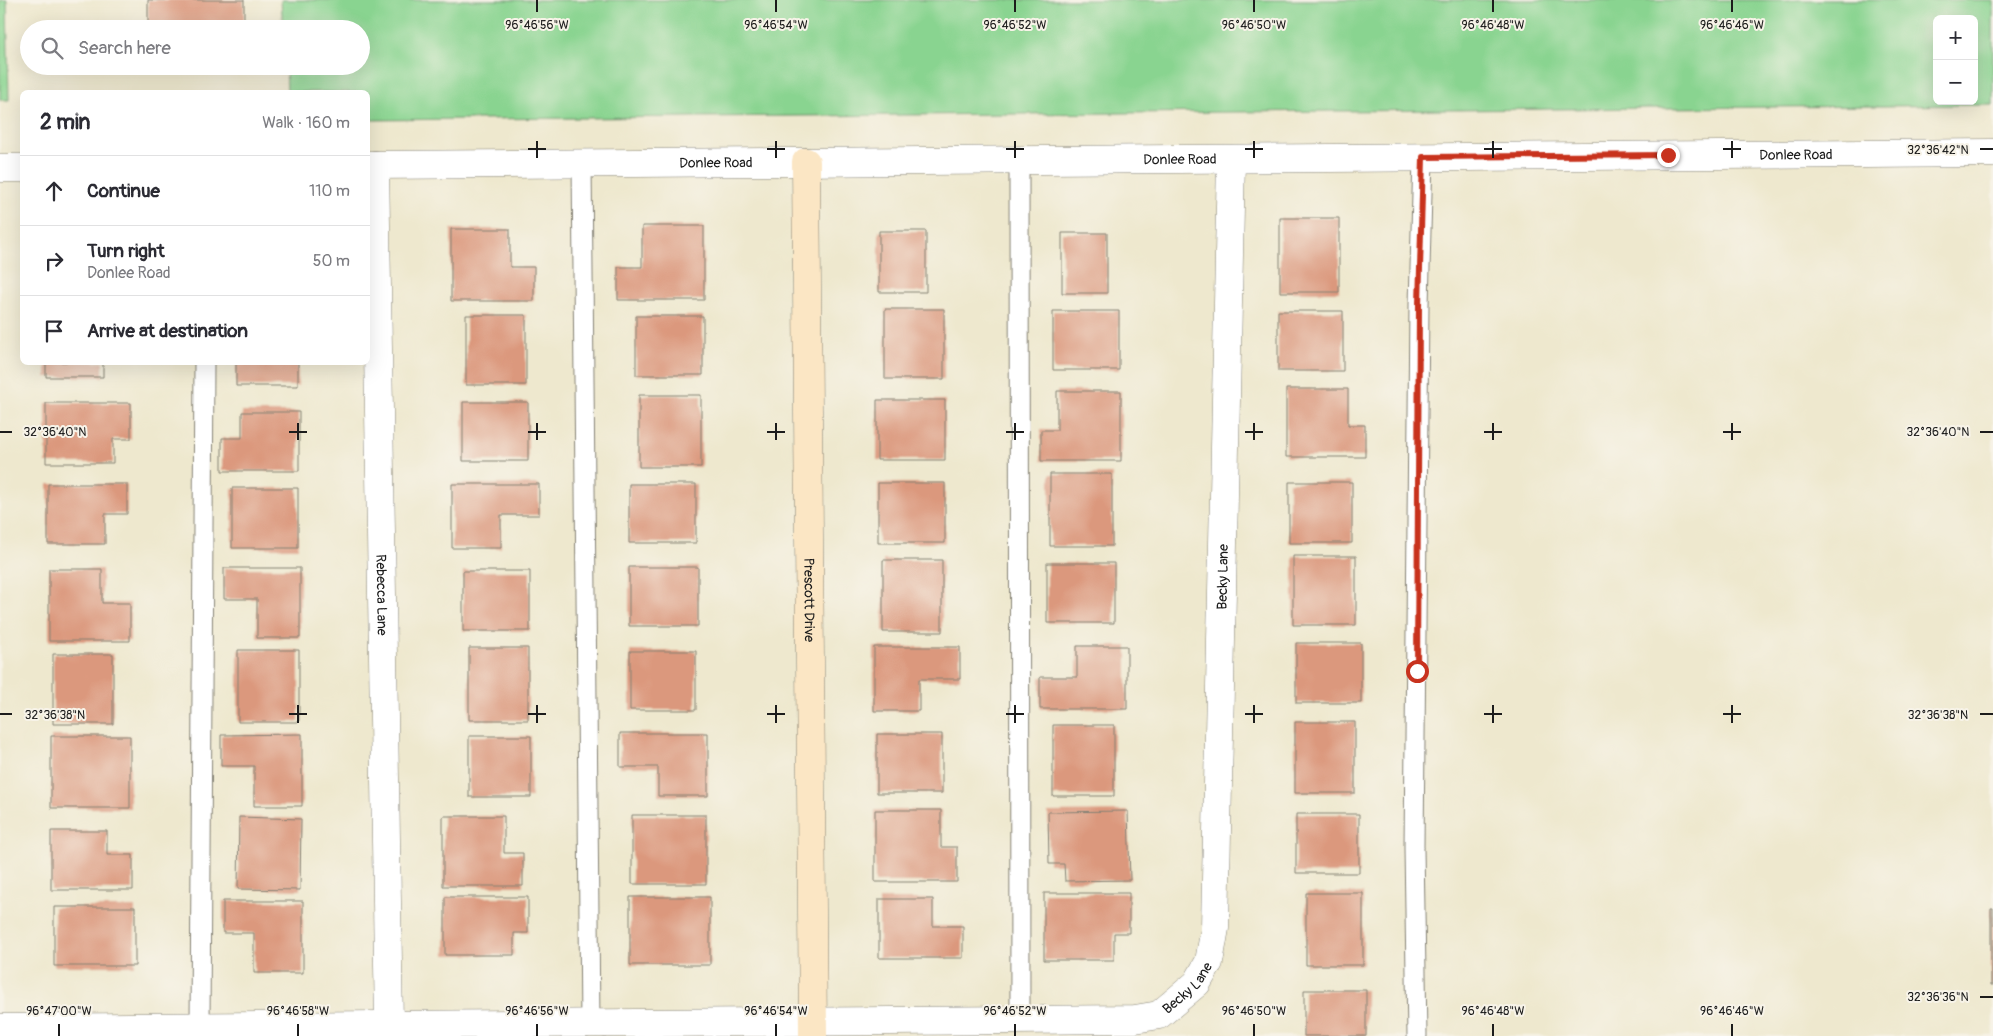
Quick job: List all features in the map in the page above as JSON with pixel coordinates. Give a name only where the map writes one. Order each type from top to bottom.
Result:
[{"type":"street","name":"Donlee Road","points":[[371,165],[1993,152]]},
{"type":"street","name":"Becky Lane","points":[[0,1028],[590,1024],[813,1029],[1008,1025],[1135,1019],[1159,1015],[1197,983],[1209,962],[1215,928],[1231,159]]},
{"type":"street","name":"Prescott Drive","points":[[806,162],[813,1029]]},
{"type":"street","name":"Rebecca Lane","points":[[371,165],[389,1025]]},
{"type":"street","points":[[0,168],[20,168]]},
{"type":"lane","points":[[1417,1036],[1414,848],[1419,314],[1423,157]]},
{"type":"lane","points":[[1008,1025],[1019,160]]},
{"type":"lane","points":[[582,164],[590,1024]]},
{"type":"lane","points":[[200,1027],[204,365]]},
{"type":"green space","points":[[0,0],[7,0],[9,100],[0,100]]},
{"type":"green space","points":[[281,0],[1993,0],[1993,105],[370,120],[370,90],[287,90],[286,75],[370,75],[370,20],[282,20]]},
{"type":"building","points":[[148,0],[244,0],[244,20],[148,20]]},
{"type":"building","points":[[1280,218],[1339,218],[1339,292],[1280,292]]},
{"type":"building","points":[[642,226],[704,226],[704,300],[618,300],[618,267],[642,267]]},
{"type":"building","points":[[451,229],[510,229],[510,267],[534,267],[534,301],[451,301]]},
{"type":"building","points":[[879,231],[926,231],[926,292],[879,292]]},
{"type":"building","points":[[1062,233],[1107,233],[1107,293],[1062,293]]},
{"type":"building","points":[[885,309],[944,309],[944,379],[885,379]]},
{"type":"building","points":[[1053,311],[1119,311],[1119,370],[1053,370]]},
{"type":"building","points":[[1278,311],[1343,311],[1343,371],[1278,371]]},
{"type":"building","points":[[466,315],[526,315],[526,385],[466,385]]},
{"type":"building","points":[[636,316],[703,316],[703,375],[636,375]]},
{"type":"building","points":[[46,365],[103,365],[103,377],[46,377]]},
{"type":"building","points":[[236,365],[298,365],[298,386],[236,386]]},
{"type":"building","points":[[1286,389],[1348,389],[1348,425],[1365,425],[1365,457],[1286,457]]},
{"type":"building","points":[[1057,391],[1121,391],[1121,461],[1041,461],[1041,430],[1057,430]]},
{"type":"building","points":[[639,395],[701,395],[701,467],[639,467]]},
{"type":"building","points":[[877,400],[945,400],[945,460],[877,460]]},
{"type":"building","points":[[463,402],[528,402],[528,461],[463,461]]},
{"type":"building","points":[[46,403],[131,403],[131,439],[113,439],[113,463],[46,463]]},
{"type":"building","points":[[242,412],[299,412],[299,471],[222,471],[222,438],[242,438]]},
{"type":"building","points":[[1050,474],[1112,474],[1112,546],[1050,546]]},
{"type":"building","points":[[1289,482],[1352,482],[1352,543],[1289,543]]},
{"type":"building","points":[[878,483],[945,483],[945,543],[878,543]]},
{"type":"building","points":[[48,484],[127,484],[127,514],[105,514],[105,544],[48,544]]},
{"type":"building","points":[[452,484],[539,484],[539,515],[501,515],[501,548],[452,548]]},
{"type":"building","points":[[629,484],[696,484],[696,543],[629,543]]},
{"type":"building","points":[[232,488],[298,488],[298,548],[232,548]]},
{"type":"building","points":[[1293,556],[1356,556],[1356,625],[1293,625]]},
{"type":"building","points":[[883,560],[942,560],[942,632],[883,632]]},
{"type":"building","points":[[1047,563],[1114,563],[1114,623],[1047,623]]},
{"type":"building","points":[[629,567],[698,567],[698,626],[629,626]]},
{"type":"building","points":[[224,568],[300,568],[300,638],[257,638],[257,599],[224,599]]},
{"type":"building","points":[[49,569],[102,569],[102,603],[130,603],[130,641],[49,641]]},
{"type":"building","points":[[463,571],[530,571],[530,631],[463,631]]},
{"type":"building","points":[[1296,643],[1361,643],[1361,703],[1296,703]]},
{"type":"building","points":[[1077,646],[1127,646],[1127,709],[1040,709],[1040,677],[1077,677]]},
{"type":"building","points":[[874,647],[960,647],[960,679],[919,679],[919,711],[874,711]]},
{"type":"building","points":[[469,648],[528,648],[528,720],[469,720]]},
{"type":"building","points":[[238,650],[299,650],[299,722],[238,722]]},
{"type":"building","points":[[630,651],[696,651],[696,710],[630,710]]},
{"type":"building","points":[[53,654],[113,654],[113,724],[53,724]]},
{"type":"building","points":[[1295,722],[1355,722],[1355,793],[1295,793]]},
{"type":"building","points":[[1053,725],[1114,725],[1114,796],[1053,796]]},
{"type":"building","points":[[620,733],[708,733],[708,796],[658,796],[658,767],[620,767]]},
{"type":"building","points":[[302,734],[302,806],[254,806],[254,766],[221,766],[221,735]]},
{"type":"building","points":[[877,734],[942,734],[942,793],[877,793]]},
{"type":"building","points":[[51,736],[130,736],[130,808],[51,808]]},
{"type":"building","points":[[469,736],[531,736],[531,797],[469,797]]},
{"type":"building","points":[[875,810],[941,810],[941,847],[957,847],[957,882],[875,882]]},
{"type":"building","points":[[1128,811],[1130,880],[1065,881],[1064,864],[1049,864],[1048,812]]},
{"type":"building","points":[[1296,814],[1359,814],[1359,873],[1296,873]]},
{"type":"building","points":[[632,815],[706,815],[706,884],[632,884]]},
{"type":"building","points":[[443,816],[504,816],[504,853],[523,853],[523,886],[443,886]]},
{"type":"building","points":[[239,817],[301,819],[300,890],[238,889]]},
{"type":"building","points":[[51,831],[107,831],[107,855],[133,855],[133,890],[51,890]]},
{"type":"building","points":[[1044,893],[1129,893],[1129,933],[1114,933],[1114,960],[1044,960]]},
{"type":"building","points":[[1306,893],[1363,893],[1363,965],[1306,965]]},
{"type":"building","points":[[445,897],[528,897],[528,933],[514,933],[514,955],[445,955]]},
{"type":"building","points":[[630,897],[710,897],[710,965],[630,965]]},
{"type":"building","points":[[879,899],[933,899],[933,926],[963,926],[963,958],[879,958]]},
{"type":"building","points":[[223,901],[303,901],[303,973],[254,973],[254,933],[223,933]]},
{"type":"building","points":[[54,907],[135,907],[135,966],[54,966]]},
{"type":"building","points":[[1991,908],[1993,908],[1993,985],[1991,985]]},
{"type":"building","points":[[1304,990],[1366,990],[1366,1036],[1304,1036]]},
{"type":"route","points":[[1417,671],[1419,305],[1423,157],[1668,155]]}]
